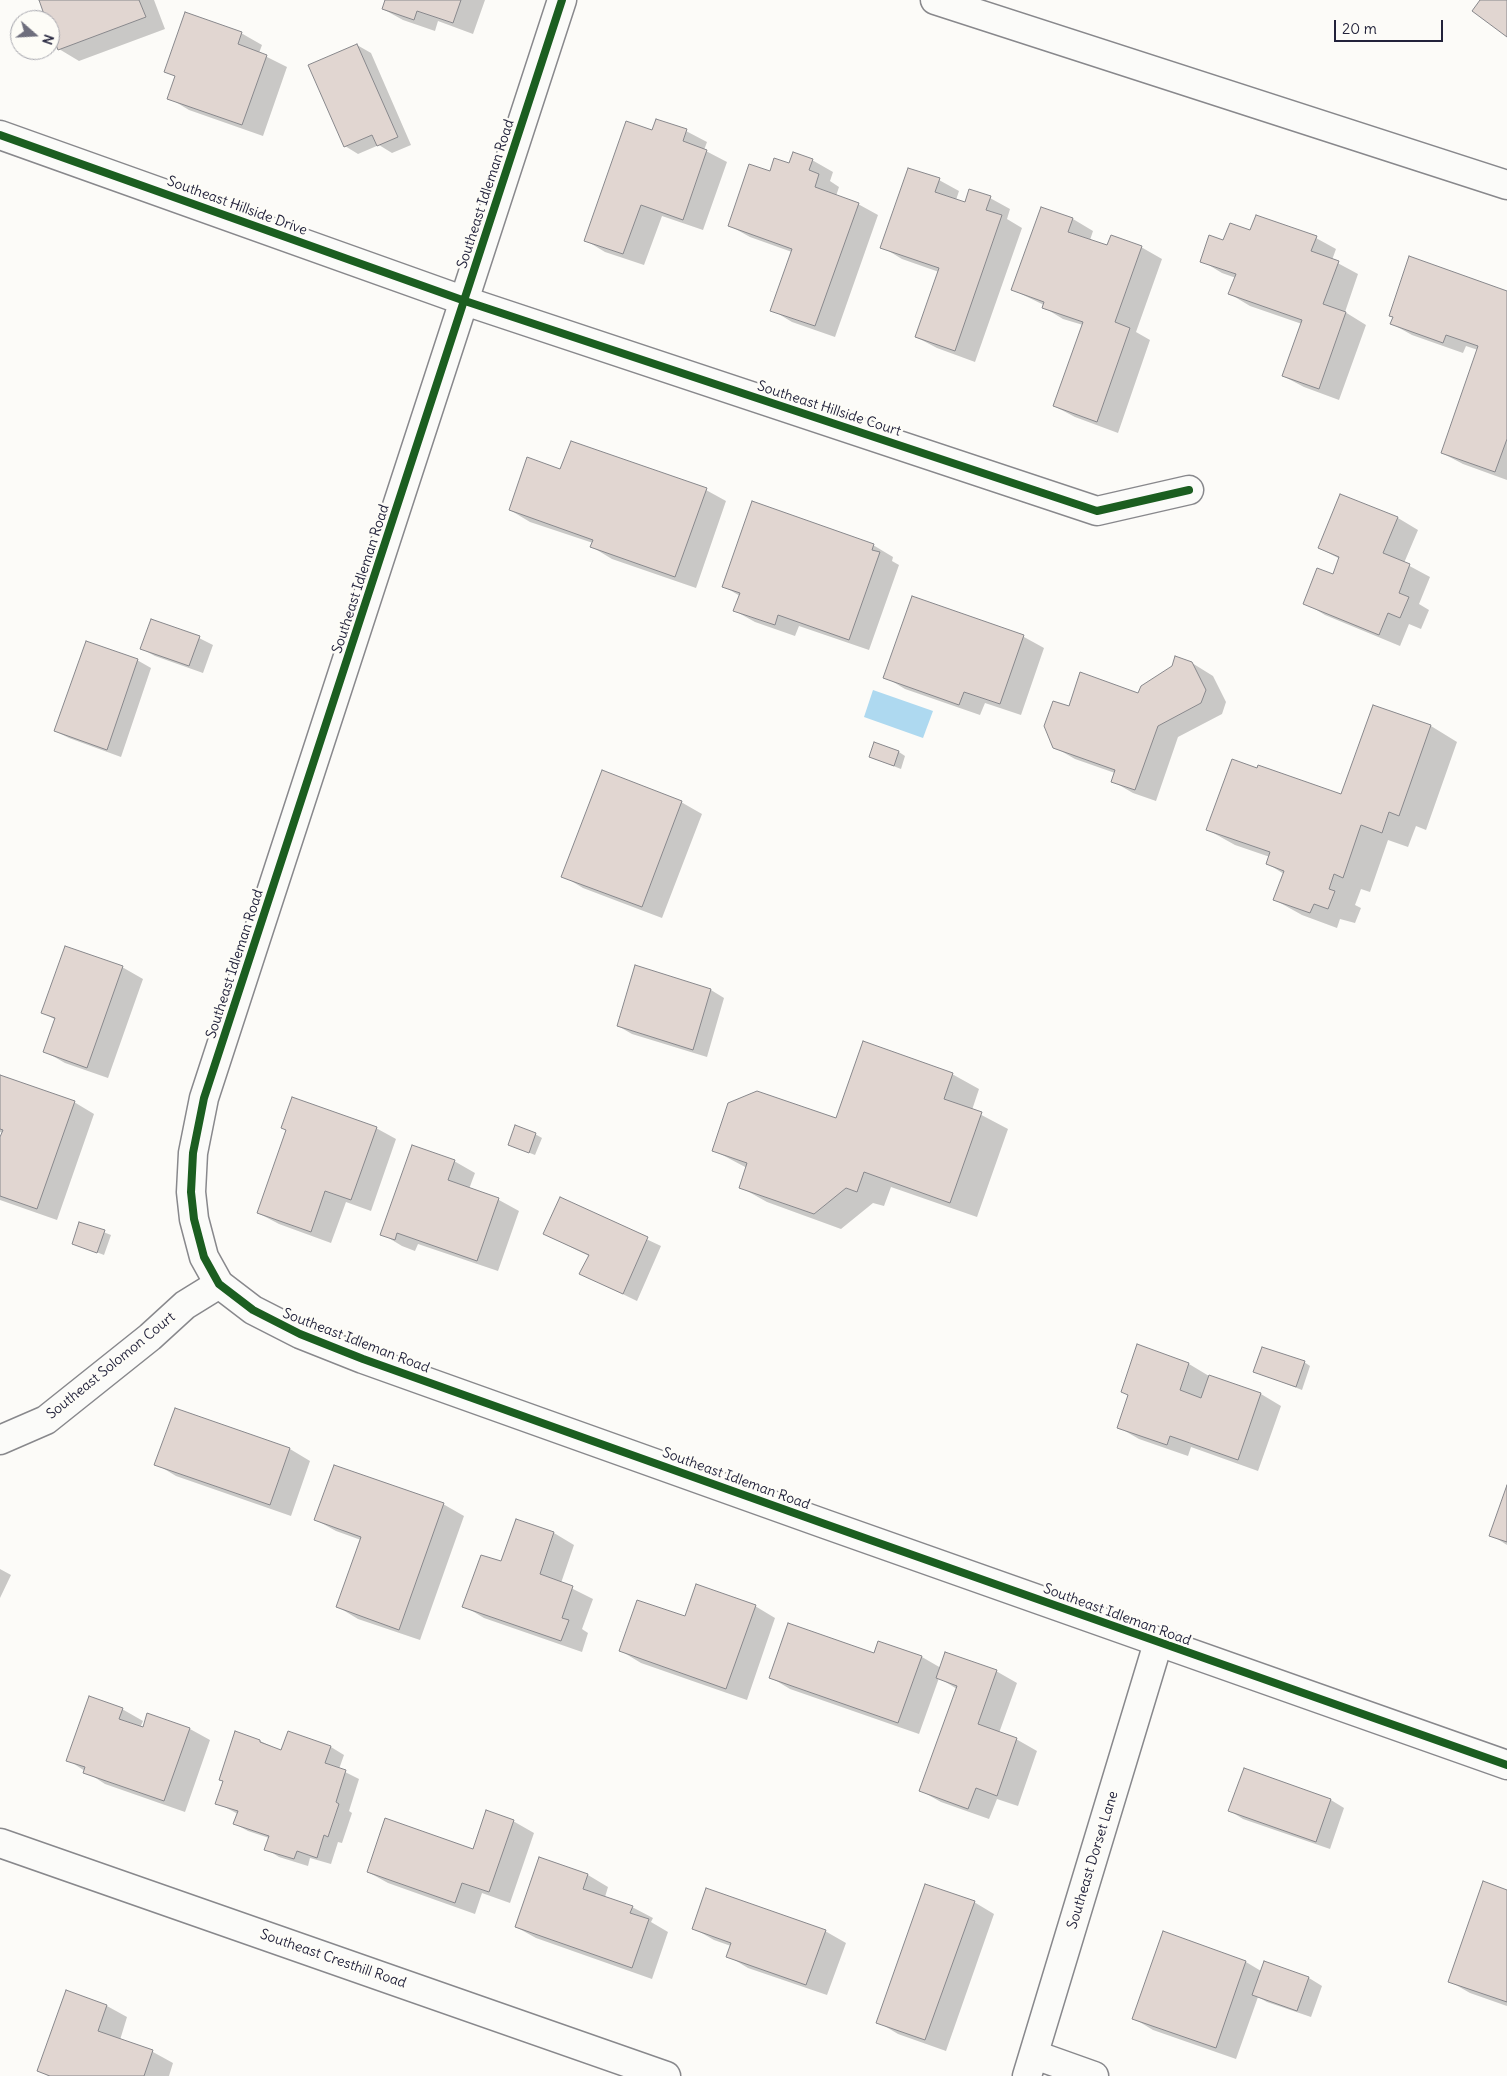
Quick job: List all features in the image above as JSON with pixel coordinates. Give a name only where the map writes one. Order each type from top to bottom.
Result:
[{"type":"street","name":"Southeast Idleman Road","points":[[562,0],[204,1098],[193,1153],[191,1192],[194,1219],[204,1257],[219,1284],[253,1310],[274,1322],[363,1359],[1158,1643],[1507,1765]]},
{"type":"street","points":[[935,0],[1507,185]]},
{"type":"street","name":"Southeast Hillside Drive","points":[[0,135],[465,301]]},
{"type":"street","name":"Southeast Hillside Court","points":[[465,301],[1097,511],[1188,490]]},
{"type":"street","name":"Southeast Solomon Court","points":[[0,1440],[46,1420],[150,1337],[185,1305],[219,1284]]},
{"type":"street","name":"Southeast Dorset Lane","points":[[1031,2065],[1158,1643]]},
{"type":"street","name":"Southeast Cresthill Road","points":[[0,1843],[666,2076]]},
{"type":"street","points":[[1031,2065],[1094,2076]]},
{"type":"water","points":[[873,690],[933,711],[923,738],[864,717]]},
{"type":"building","points":[[39,0],[139,0],[146,17],[60,49],[60,10],[42,10]]},
{"type":"building","points":[[385,0],[461,0],[453,23],[417,11],[414,20],[382,9]]},
{"type":"building","points":[[1480,0],[1507,0],[1507,37],[1472,11]]},
{"type":"building","points":[[185,12],[242,32],[238,44],[267,55],[242,125],[167,99],[175,76],[164,72]]},
{"type":"building","points":[[357,44],[398,137],[377,146],[372,135],[344,147],[308,65]]},
{"type":"building","points":[[656,119],[687,129],[683,141],[707,150],[683,220],[641,205],[623,254],[584,241],[626,121],[652,130]]},
{"type":"building","points":[[793,152],[813,159],[809,170],[819,174],[815,187],[859,203],[815,326],[770,311],[792,249],[728,226],[749,164],[770,171],[774,158],[789,163]]},
{"type":"building","points":[[908,168],[940,178],[935,192],[965,202],[969,189],[991,196],[986,210],[1002,215],[955,351],[915,337],[939,268],[880,248]]},
{"type":"building","points":[[1041,207],[1073,218],[1068,232],[1107,245],[1111,235],[1142,246],[1115,322],[1130,328],[1097,422],[1053,406],[1083,322],[1042,308],[1044,302],[1011,290]]},
{"type":"building","points":[[1256,215],[1317,236],[1311,251],[1339,261],[1323,304],[1346,312],[1319,389],[1282,376],[1302,320],[1228,294],[1236,274],[1200,262],[1209,235],[1223,240],[1230,223],[1250,230]]},
{"type":"building","points":[[1409,256],[1507,291],[1507,439],[1495,472],[1441,453],[1478,346],[1446,335],[1443,343],[1390,324],[1393,317],[1389,316]]},
{"type":"building","points":[[571,441],[707,488],[675,577],[590,547],[593,540],[509,510],[527,457],[560,469]]},
{"type":"building","points":[[1340,494],[1398,517],[1383,553],[1410,564],[1399,593],[1409,597],[1400,618],[1388,613],[1379,635],[1303,604],[1317,568],[1333,574],[1339,557],[1318,548]]},
{"type":"building","points":[[752,501],[874,544],[872,550],[880,552],[849,640],[778,615],[775,625],[733,611],[740,593],[722,587]]},
{"type":"building","points":[[912,596],[1024,635],[1000,704],[964,692],[959,705],[883,678]]},
{"type":"building","points":[[151,619],[200,636],[189,666],[140,649]]},
{"type":"building","points":[[86,641],[138,659],[107,750],[54,731]]},
{"type":"building","points":[[1175,656],[1192,662],[1206,690],[1201,703],[1158,726],[1135,790],[1111,782],[1115,770],[1053,748],[1044,726],[1053,701],[1069,706],[1080,672],[1138,693],[1141,686],[1172,666]]},
{"type":"building","points":[[1373,705],[1431,725],[1399,816],[1389,812],[1382,833],[1361,825],[1343,878],[1334,874],[1329,889],[1335,891],[1328,909],[1314,904],[1310,913],[1273,900],[1284,871],[1266,864],[1270,852],[1206,830],[1232,759],[1257,768],[1258,765],[1341,794]]},
{"type":"building","points":[[874,742],[899,751],[894,766],[869,757]]},
{"type":"building","points":[[602,770],[682,801],[642,907],[561,877]]},
{"type":"building","points":[[65,946],[123,966],[87,1068],[43,1052],[55,1018],[41,1013]]},
{"type":"building","points":[[635,965],[711,989],[693,1050],[617,1026]]},
{"type":"building","points":[[863,1041],[953,1073],[944,1099],[982,1112],[950,1203],[864,1172],[857,1192],[846,1188],[814,1214],[739,1188],[747,1163],[712,1151],[728,1103],[757,1091],[836,1118]]},
{"type":"building","points":[[0,1075],[75,1101],[37,1209],[0,1196],[0,1137],[3,1130],[0,1129]]},
{"type":"building","points":[[292,1097],[377,1127],[351,1200],[325,1191],[311,1232],[257,1213],[286,1130],[281,1128]]},
{"type":"building","points":[[515,1125],[536,1133],[529,1153],[508,1145]]},
{"type":"building","points":[[412,1145],[455,1160],[448,1180],[499,1198],[477,1261],[397,1233],[395,1240],[380,1235]]},
{"type":"building","points":[[560,1197],[648,1237],[623,1294],[579,1274],[589,1255],[543,1234]]},
{"type":"building","points":[[79,1222],[105,1230],[97,1253],[72,1244]]},
{"type":"building","points":[[1137,1344],[1189,1363],[1180,1390],[1201,1398],[1209,1375],[1261,1393],[1238,1460],[1170,1436],[1167,1445],[1117,1428],[1128,1395],[1121,1392]]},
{"type":"building","points":[[1262,1347],[1305,1361],[1296,1387],[1253,1372]]},
{"type":"building","points":[[175,1408],[290,1448],[270,1505],[154,1465]]},
{"type":"building","points":[[334,1465],[444,1503],[399,1630],[336,1607],[361,1537],[314,1520]]},
{"type":"building","points":[[1507,1485],[1507,1542],[1489,1536]]},
{"type":"building","points":[[516,1519],[554,1532],[540,1574],[573,1586],[562,1618],[569,1620],[561,1641],[462,1607],[481,1555],[501,1561]]},
{"type":"building","points":[[696,1584],[756,1605],[726,1689],[619,1651],[637,1600],[685,1616]]},
{"type":"building","points":[[788,1623],[874,1653],[878,1641],[922,1656],[898,1723],[769,1678]]},
{"type":"building","points":[[945,1652],[997,1670],[978,1724],[1017,1738],[997,1796],[976,1788],[968,1809],[919,1791],[957,1686],[936,1678]]},
{"type":"building","points":[[89,1696],[123,1708],[119,1719],[143,1727],[147,1713],[190,1728],[164,1801],[83,1773],[85,1767],[66,1761]]},
{"type":"building","points":[[235,1731],[281,1750],[288,1731],[331,1746],[325,1763],[346,1770],[336,1802],[339,1804],[328,1837],[324,1835],[317,1858],[297,1851],[294,1859],[264,1850],[269,1836],[233,1824],[238,1811],[215,1804],[223,1781],[219,1780]]},
{"type":"building","points":[[1244,1768],[1331,1799],[1316,1842],[1228,1811]]},
{"type":"building","points":[[486,1810],[514,1820],[489,1892],[462,1883],[455,1903],[367,1872],[385,1818],[473,1849]]},
{"type":"building","points":[[539,1857],[588,1874],[583,1889],[633,1906],[630,1913],[649,1919],[632,1968],[515,1927]]},
{"type":"building","points":[[1483,1881],[1507,1890],[1507,2002],[1448,1982]]},
{"type":"building","points":[[925,1884],[975,1901],[925,2040],[876,2023]]},
{"type":"building","points":[[706,1888],[826,1930],[806,1985],[726,1957],[731,1943],[692,1929]]},
{"type":"building","points":[[1163,1931],[1246,1961],[1216,2048],[1132,2019]]},
{"type":"building","points":[[1264,1961],[1309,1977],[1297,2011],[1252,1995]]},
{"type":"building","points":[[66,1990],[107,2005],[98,2031],[153,2050],[144,2076],[50,2076],[37,2071]]},
{"type":"cycle path","points":[[562,0],[204,1098],[193,1153],[191,1192],[194,1219],[204,1257],[219,1284],[253,1310],[300,1334],[363,1359],[1507,1765]]},
{"type":"cycle path","points":[[0,135],[465,301],[1097,511],[1189,490]]}]
